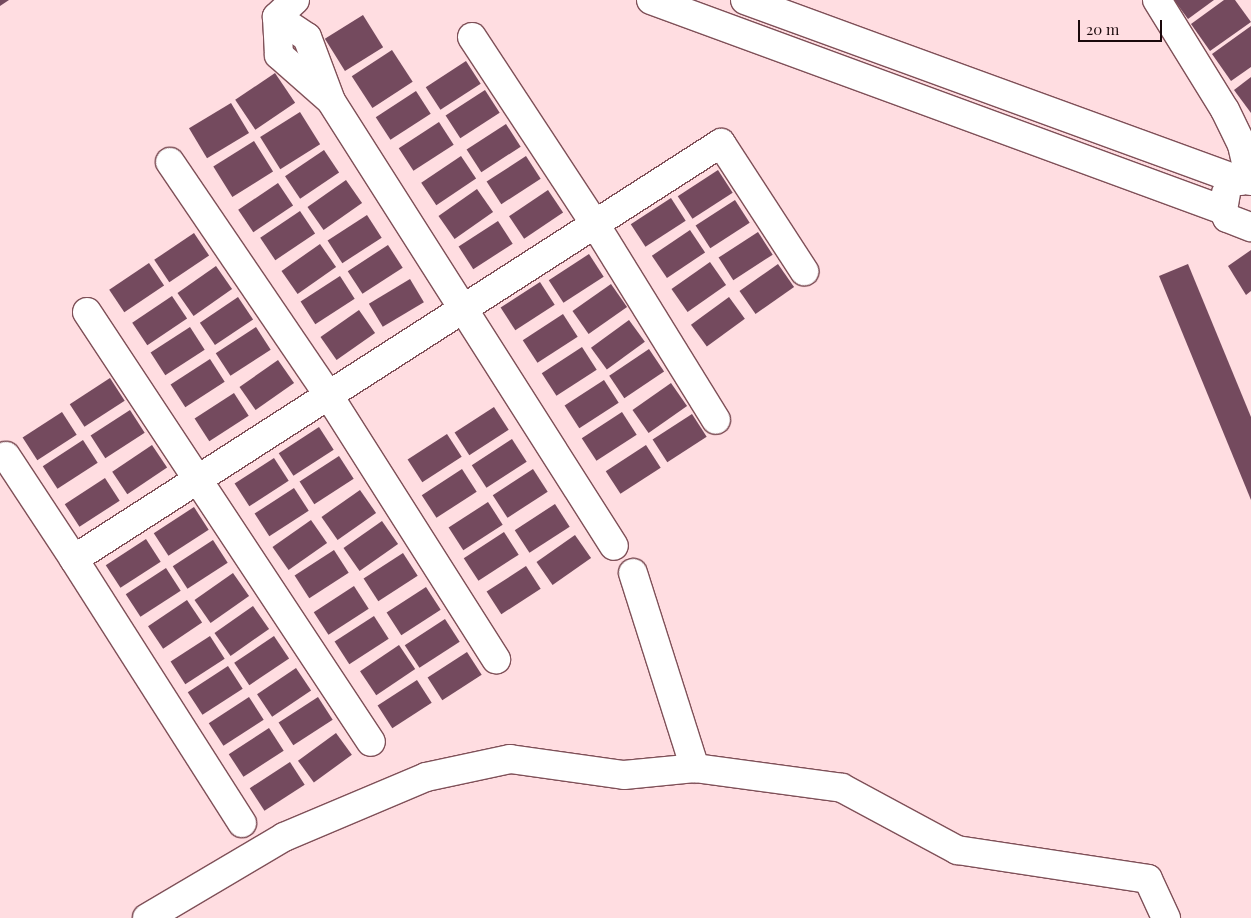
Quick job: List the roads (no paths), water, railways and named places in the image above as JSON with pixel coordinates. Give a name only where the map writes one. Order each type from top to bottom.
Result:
[{"type":"street","points":[[651,0],[1223,210],[1234,224],[1251,227]]},
{"type":"street","points":[[1157,0],[1225,110],[1242,146],[1247,181]]},
{"type":"street","points":[[758,1],[1247,181]]},
{"type":"street","points":[[286,8],[307,38],[331,100],[614,546]]},
{"type":"street","points":[[472,37],[596,224],[716,420]]},
{"type":"street","points":[[74,559],[464,311],[721,143],[804,271]]},
{"type":"street","points":[[170,162],[329,396],[496,659]]},
{"type":"street","points":[[1223,210],[1226,192],[1247,181]]},
{"type":"street","points":[[87,312],[196,482],[371,742]]},
{"type":"street","points":[[6,456],[242,823]]},
{"type":"street","points":[[633,573],[695,768]]},
{"type":"street","points":[[147,918],[284,837],[426,777],[510,760],[624,775],[695,768],[842,788],[957,850],[1148,879],[1166,918]]}]
